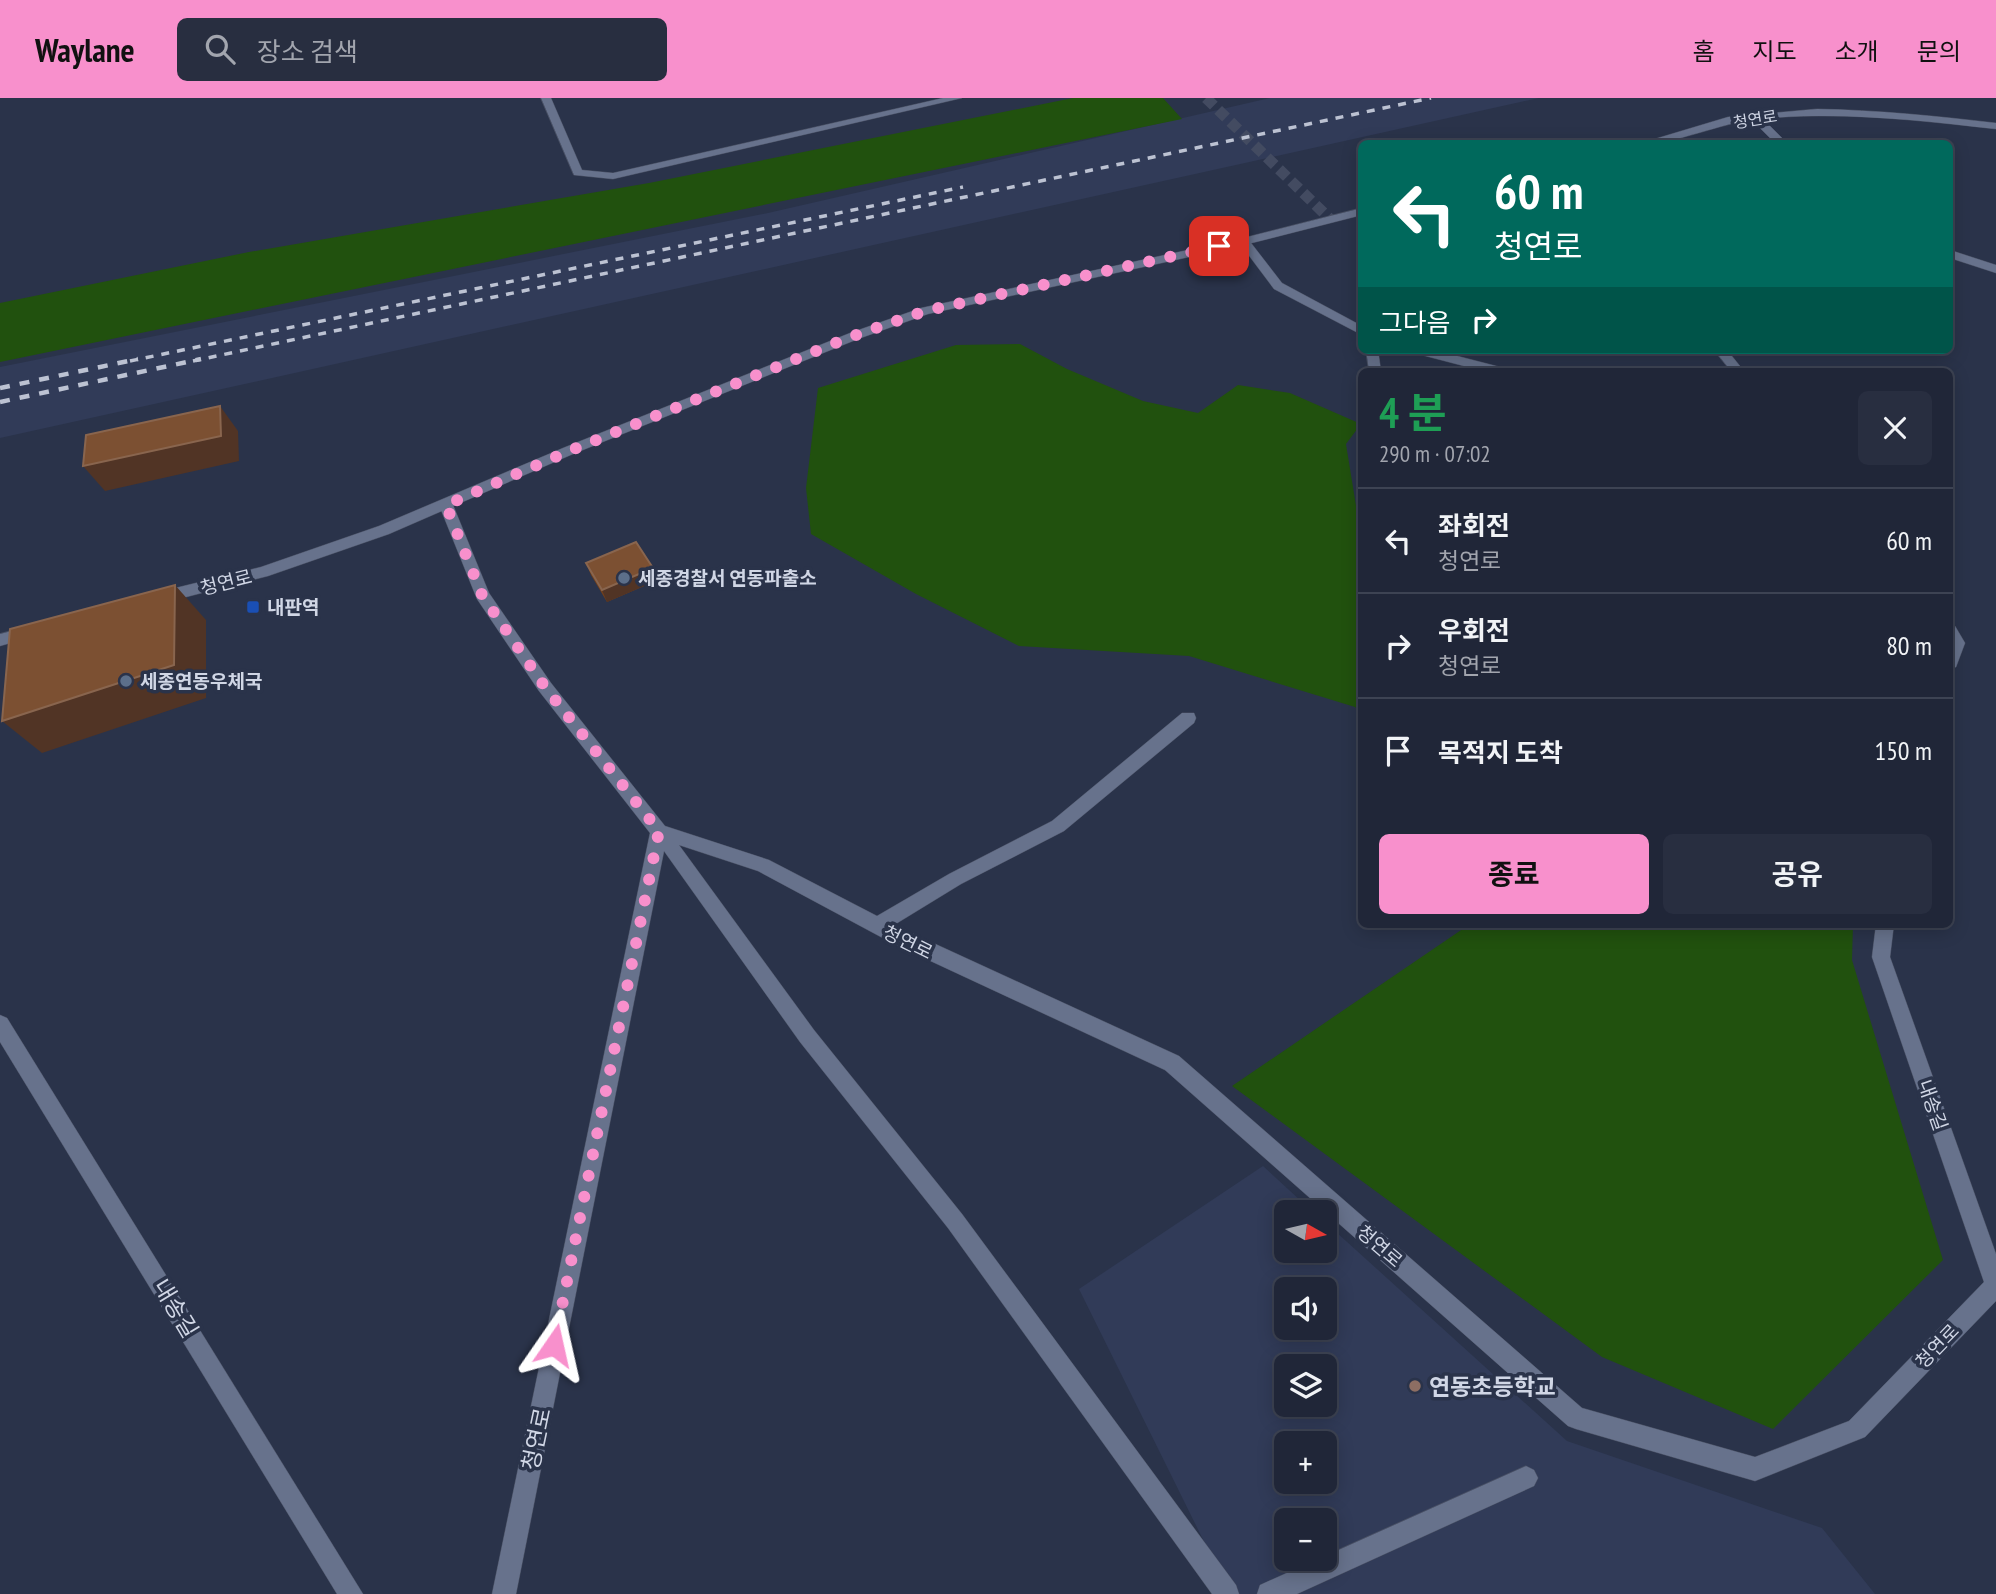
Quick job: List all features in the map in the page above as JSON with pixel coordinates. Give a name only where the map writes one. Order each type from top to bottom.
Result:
[{"type":"street","points":[[546,98],[578,173],[613,176],[957,98]]},
{"type":"street","name":"청연로","points":[[1659,140],[1755,116],[1816,113],[1885,114],[1996,126]]},
{"type":"street","points":[[1755,116],[1779,140]]},
{"type":"street","name":"청연로","points":[[147,601],[263,572],[384,530],[581,446],[853,336],[925,311],[1244,241],[1358,212]]},
{"type":"street","points":[[1244,241],[1278,286],[1358,329]]},
{"type":"street","points":[[1953,255],[1996,269]]},
{"type":"street","points":[[1434,354],[1488,368]]},
{"type":"street","points":[[1723,354],[1735,368]]},
{"type":"street","points":[[446,505],[482,595],[545,687],[659,831],[807,1036],[955,1221],[1227,1594]]},
{"type":"street","points":[[0,640],[40,629]]},
{"type":"street","points":[[1953,636],[1957,643],[1953,654]]},
{"type":"street","points":[[877,926],[956,879],[1058,826],[1188,718]]},
{"type":"street","name":"청연로","points":[[503,1594],[659,831],[763,865],[877,926],[1172,1063],[1576,1418],[1755,1469],[1857,1429],[1996,1285]]},
{"type":"street","name":"내송길","points":[[1885,928],[1881,957],[1996,1285]]},
{"type":"street","name":"내송길","points":[[0,1024],[351,1594]]},
{"type":"street","points":[[1269,1594],[1526,1478]]},
{"type":"shaded area","points":[[1270,98],[1539,98],[0,438],[0,367],[768,213]]},
{"type":"shaded area","name":"연동초등학교","points":[[1263,1166],[1300,1200],[1274,1200],[1274,1264],[1337,1264],[1337,1233],[1567,1441],[1822,1528],[1875,1594],[1230,1594],[1079,1289]]},
{"type":"green space","points":[[1073,98],[1163,98],[1182,119],[0,362],[0,303],[249,252],[649,183]]},
{"type":"green space","points":[[1020,344],[1067,369],[1143,401],[1198,413],[1238,385],[1290,393],[1358,423],[1358,428],[1346,444],[1358,512],[1358,710],[1189,656],[1019,646],[916,594],[811,534],[806,488],[818,388],[956,345]]},
{"type":"green space","points":[[1464,928],[1853,928],[1852,960],[1943,1260],[1773,1429],[1602,1357],[1232,1086]]},
{"type":"building","points":[[220,406],[221,436],[83,466],[86,435]]},
{"type":"building","points":[[636,542],[653,568],[602,590],[586,563]]},
{"type":"building","points":[[175,585],[174,665],[2,721],[10,629]]},
{"type":"tunnel","points":[[1206,98],[1331,220]]},
{"type":"railway","points":[[193,361],[1431,98]]},
{"type":"railway","points":[[130,361],[963,187]]},
{"type":"railway","points":[[0,388],[138,359]]},
{"type":"railway","points":[[0,402],[201,359]]},
{"type":"place","name":"세종경찰서 연동파출소","points":[[624,578]]},
{"type":"place","name":"내판역","points":[[253,607]]},
{"type":"place","name":"세종연동우체국","points":[[126,681]]},
{"type":"place","name":"연동초등학교","points":[[1415,1386]]},
{"type":"route","points":[[554,1345],[659,831],[545,687],[482,595],[446,505],[569,451],[853,336],[925,311],[1219,246]]}]
